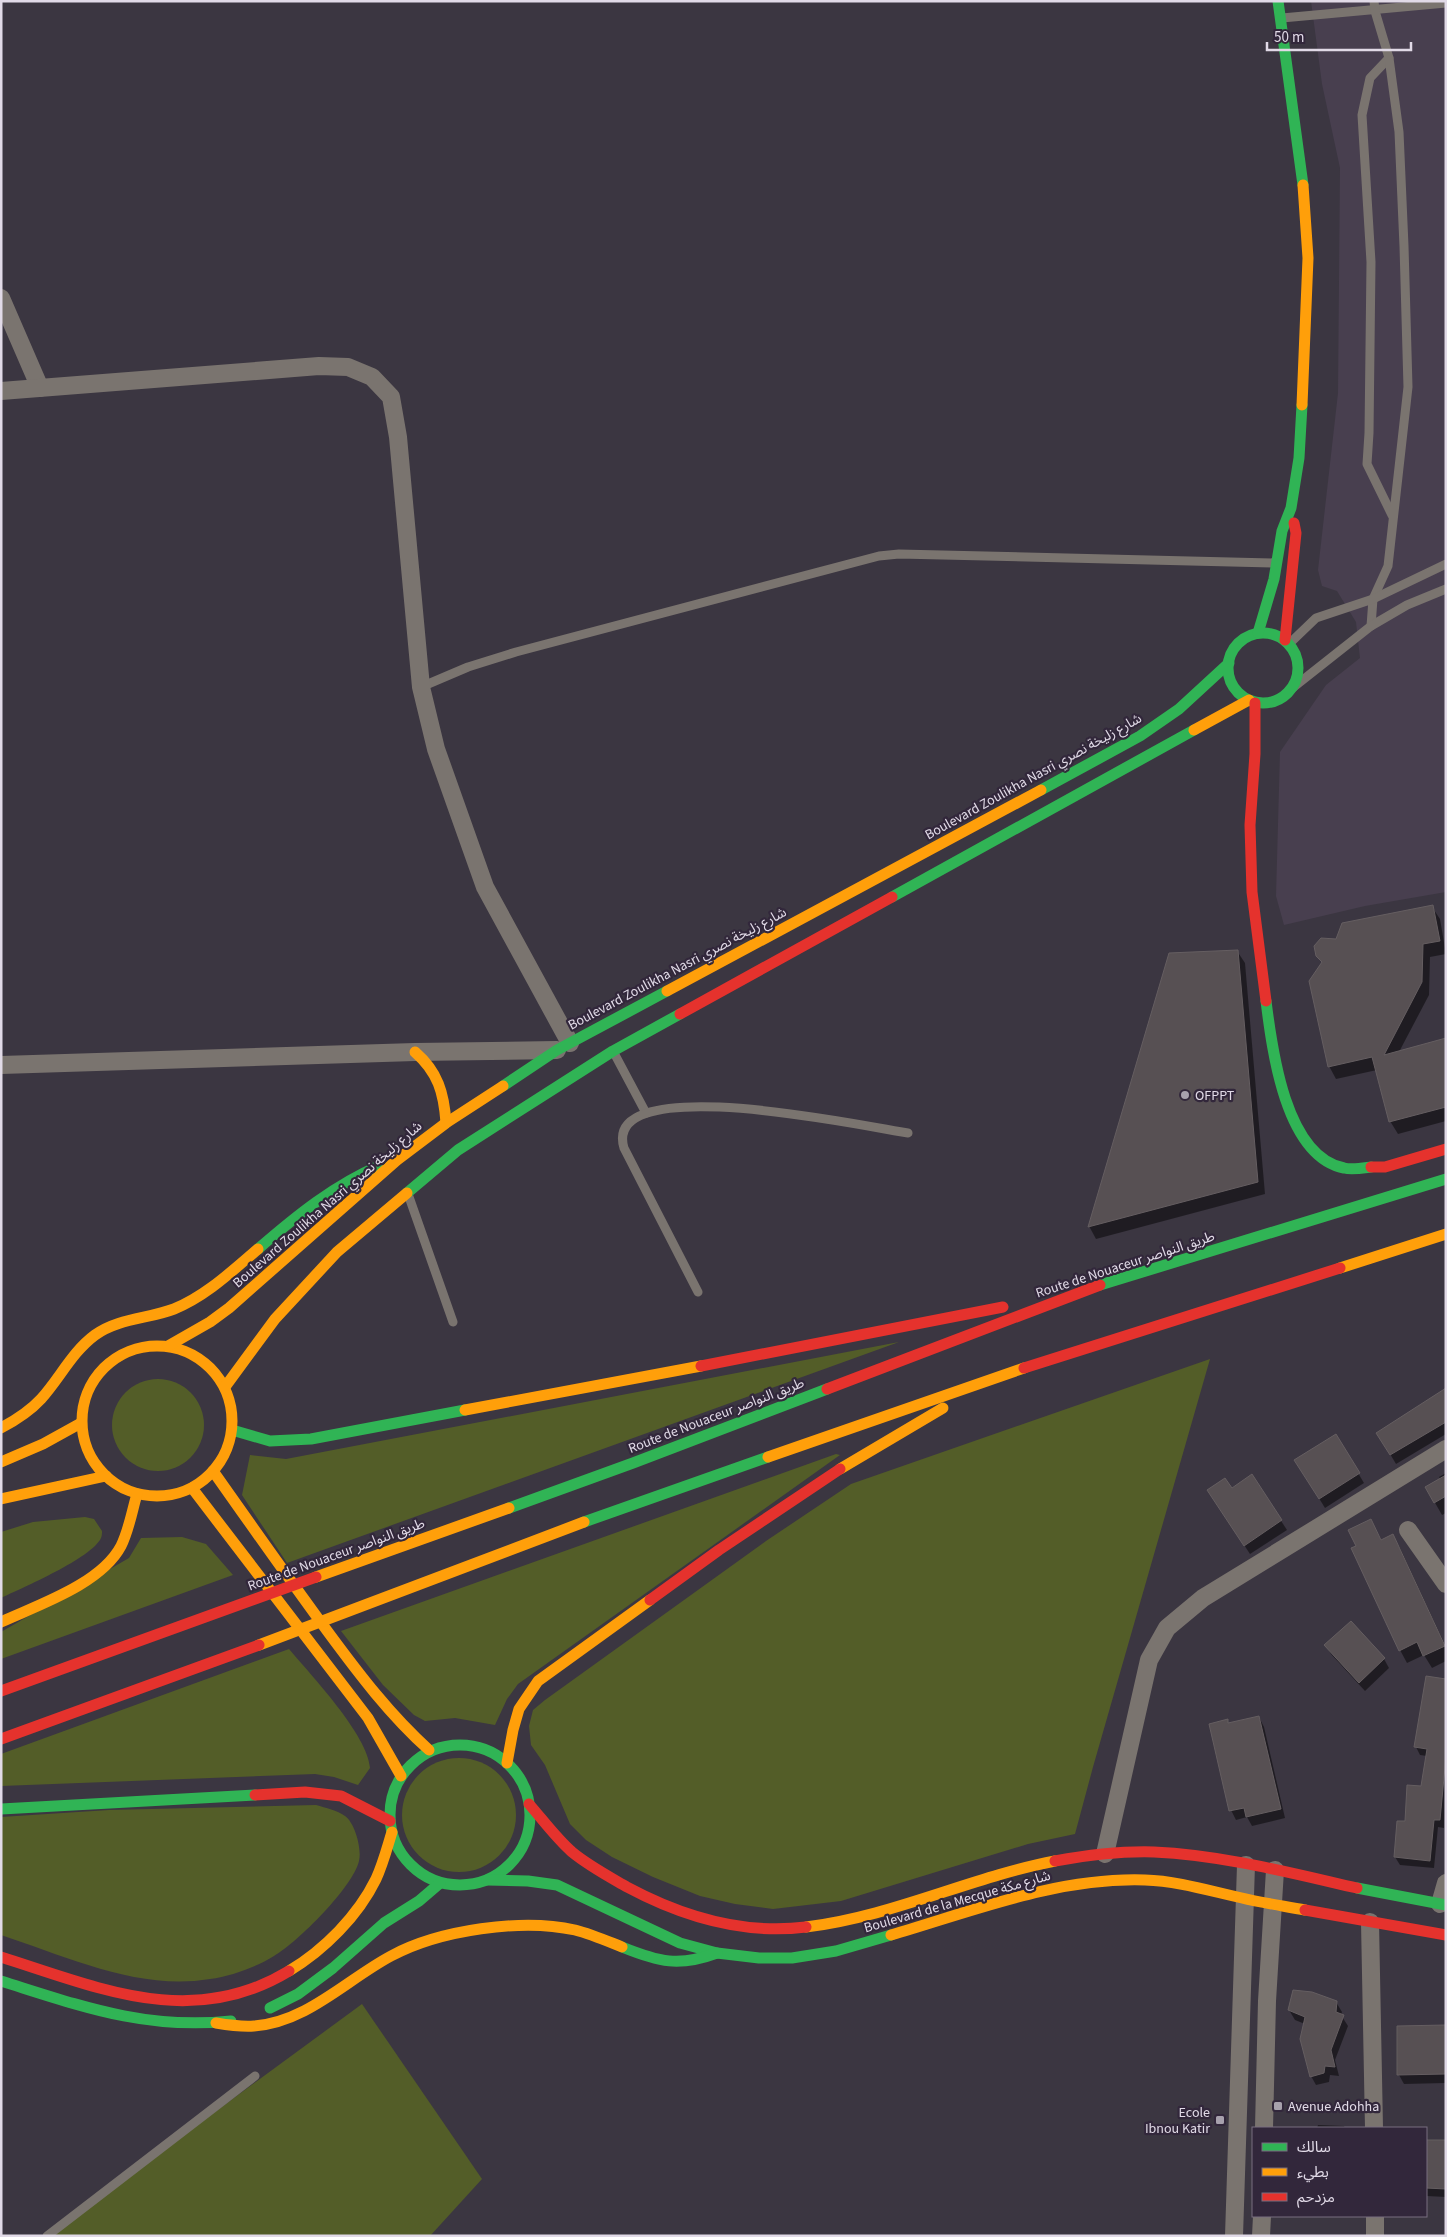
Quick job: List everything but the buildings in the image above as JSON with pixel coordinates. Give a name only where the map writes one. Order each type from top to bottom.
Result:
[{"type":"main road","points":[[1258,633],[1274,579],[1282,531],[1291,508],[1299,458],[1308,258],[1303,181],[1278,1]]},
{"type":"main road","points":[[1287,642],[1296,533],[1291,508]]},
{"type":"main road","points":[[1274,714],[1296,679],[1298,667],[1295,654],[1287,642],[1272,634],[1258,633],[1246,638],[1236,646],[1228,663],[1229,676],[1234,688],[1252,701],[1269,703],[1286,694]]},
{"type":"main road","name":"Boulevard Zoulikha Nasri شارع زليخة نصري","points":[[168,1346],[210,1322],[229,1308],[397,1160],[446,1123],[564,1046],[1140,736],[1179,710],[1228,663]]},
{"type":"main road","points":[[1252,701],[1255,754],[1250,825],[1252,892],[1269,1028],[1282,1093],[1293,1121],[1322,1158],[1344,1168],[1385,1167],[1446,1149]]},
{"type":"main road","points":[[225,1387],[275,1319],[305,1284],[344,1245],[458,1150],[612,1051],[1252,701]]},
{"type":"main road","points":[[1255,754],[1266,730]]},
{"type":"main road","points":[[415,1052],[427,1062],[437,1075],[443,1090],[446,1123]]},
{"type":"main road","points":[[1,1428],[26,1415],[36,1406],[74,1354],[97,1334],[124,1320],[163,1312],[188,1303],[211,1287],[328,1192],[365,1171],[397,1160]]},
{"type":"main road","name":"Route de Nouaceur طريق النواصر","points":[[1,1691],[633,1463],[1090,1288],[1446,1179]]},
{"type":"main road","points":[[1,1739],[268,1642],[649,1498],[1005,1374],[1446,1234]]},
{"type":"main road","points":[[232,1430],[270,1441],[311,1439],[799,1348],[1027,1303],[1090,1288]]},
{"type":"main road","points":[[168,1346],[180,1349],[202,1360],[219,1377],[225,1387],[230,1401],[232,1430],[226,1452],[213,1471],[192,1488],[156,1497],[137,1494],[116,1484],[93,1461],[85,1443],[81,1424],[86,1394],[101,1369],[125,1352],[139,1347],[168,1346]]},
{"type":"main road","points":[[507,1763],[518,1710],[531,1689],[547,1674],[719,1550],[822,1480],[1005,1374]]},
{"type":"main road","points":[[1,1462],[43,1444],[81,1424]]},
{"type":"main road","points":[[213,1471],[272,1558],[359,1673],[405,1730],[430,1750]]},
{"type":"main road","points":[[1,1499],[106,1476]]},
{"type":"main road","points":[[192,1488],[378,1733],[401,1776]]},
{"type":"main road","points":[[1,1622],[62,1593],[101,1571],[120,1547],[137,1494]]},
{"type":"main road","points":[[1,1809],[305,1792],[341,1796],[391,1826],[402,1855],[410,1866],[421,1874],[440,1883],[460,1886],[487,1880],[499,1874],[518,1856],[528,1831],[529,1804],[521,1782],[507,1763],[488,1751],[467,1745],[445,1746],[430,1750],[416,1760],[401,1776],[392,1795],[391,1826],[379,1873],[361,1905],[319,1951],[302,1964],[277,1980],[244,1993],[201,2001],[150,2000],[84,1984],[1,1956]]},
{"type":"main road","name":"Boulevard de la Mecque شارع مكة","points":[[529,1804],[564,1844],[592,1867],[668,1908],[705,1921],[740,1928],[783,1929],[821,1925],[856,1918],[1019,1868],[1106,1854],[1143,1852],[1181,1854],[1275,1870],[1443,1904]]},
{"type":"main road","name":"Boulevard de la Mecque شارع مكة","points":[[487,1880],[528,1881],[557,1885],[680,1943],[716,1953],[759,1958],[792,1958],[836,1952],[1029,1895],[1069,1886],[1109,1881],[1145,1880],[1177,1884],[1244,1899],[1446,1935]]},
{"type":"main road","points":[[1,1981],[107,2014],[151,2022],[190,2025],[216,2023],[258,2013],[298,1994],[333,1968],[384,1923],[419,1901],[440,1883]]},
{"type":"main road","points":[[216,2023],[244,2027],[258,2026],[285,2018],[321,2000],[406,1948],[423,1940],[460,1932],[542,1927],[571,1929],[602,1937],[653,1959],[674,1964],[696,1961],[716,1953]]},
{"type":"street","points":[[1,298],[40,388]]},
{"type":"street","points":[[1,392],[319,366],[348,367],[372,377],[390,397],[398,438],[421,687],[436,749],[484,887],[564,1046],[1,1065]]},
{"type":"street","points":[[1106,1854],[1149,1660],[1167,1628],[1203,1598],[1446,1449]]},
{"type":"street","points":[[1408,1530],[1446,1584]]},
{"type":"street","points":[[1234,2236],[1246,1865]]},
{"type":"street","points":[[1264,2127],[1267,2001],[1275,1870]]},
{"type":"street","points":[[1443,1904],[1446,1883]]},
{"type":"street","points":[[1370,1922],[1374,2127]]},
{"type":"street","points":[[1261,2236],[1262,2217]]},
{"type":"street","points":[[1375,2217],[1375,2236]]},
{"type":"lane","points":[[1280,18],[1375,6],[1446,4]]},
{"type":"lane","points":[[1372,626],[1373,599],[1388,566],[1408,387],[1404,246],[1398,132],[1389,58],[1375,6]]},
{"type":"lane","points":[[1389,58],[1370,78],[1362,115],[1372,262],[1367,464],[1393,516]]},
{"type":"lane","points":[[421,687],[468,667],[516,652],[879,556],[899,554],[1276,563]]},
{"type":"lane","points":[[1287,642],[1316,618],[1373,599],[1446,564]]},
{"type":"lane","points":[[1286,694],[1372,626],[1407,605],[1446,589]]},
{"type":"lane","points":[[612,1051],[646,1113]]},
{"type":"lane","points":[[698,1292],[622,1141],[625,1127],[630,1122],[646,1113],[675,1108],[733,1106],[908,1133]]},
{"type":"lane","points":[[407,1192],[453,1322]]},
{"type":"lane","points":[[47,2236],[255,2076]]},
{"type":"shaded area","points":[[1311,1],[1446,1],[1446,892],[1365,906],[1284,925],[1276,896],[1280,752],[1326,685],[1360,658],[1356,622],[1337,591],[1322,586],[1318,570],[1338,393],[1340,168],[1322,84]]},
{"type":"green space","points":[[899,1342],[287,1563],[242,1495],[250,1455],[286,1459]]},
{"type":"green space","points":[[1210,1359],[1075,1834],[1028,1844],[841,1901],[773,1909],[735,1904],[700,1896],[653,1877],[612,1857],[586,1840],[570,1824],[545,1765],[531,1745],[529,1726],[533,1710],[545,1700],[766,1541],[851,1484]]},
{"type":"green space","points":[[158,1379],[176,1382],[191,1392],[201,1407],[204,1425],[201,1443],[191,1458],[176,1468],[158,1471],[140,1468],[125,1458],[115,1443],[112,1425],[115,1407],[125,1392],[140,1382]]},
{"type":"green space","points":[[836,1454],[840,1455],[518,1684],[507,1699],[495,1725],[455,1718],[425,1721],[414,1715],[383,1685],[341,1631]]},
{"type":"green space","points":[[85,1517],[94,1519],[102,1531],[101,1538],[95,1546],[56,1572],[1,1598],[1,1532],[33,1522]]},
{"type":"green space","points":[[182,1537],[206,1544],[233,1575],[1,1659],[1,1632],[129,1558],[141,1538]]},
{"type":"green space","points":[[289,1649],[324,1689],[360,1739],[367,1754],[370,1768],[358,1785],[334,1777],[315,1774],[1,1786],[1,1754]]},
{"type":"green space","points":[[459,1758],[481,1763],[499,1775],[511,1793],[516,1815],[511,1837],[499,1855],[481,1867],[459,1872],[437,1867],[419,1855],[407,1837],[402,1815],[407,1793],[419,1775],[437,1763]]},
{"type":"green space","points":[[316,1805],[338,1812],[349,1819],[352,1824],[357,1837],[360,1856],[355,1872],[336,1899],[297,1939],[274,1956],[252,1967],[227,1976],[210,1979],[157,1980],[104,1970],[1,1935],[1,1817],[109,1810]]},
{"type":"green space","points":[[362,2004],[482,2179],[430,2236],[46,2236]]},
{"type":"traffic: fast","points":[[1278,1],[1303,185]]},
{"type":"traffic: fast","points":[[1258,633],[1274,579],[1282,531],[1291,508],[1299,458],[1302,405]]},
{"type":"traffic: fast","points":[[1263,633],[1276,636],[1288,643],[1295,655],[1298,668],[1295,681],[1288,693],[1276,700],[1263,703],[1250,700],[1238,693],[1231,681],[1228,668],[1231,655],[1238,643],[1250,636],[1263,633]]},
{"type":"traffic: fast","points":[[1041,790],[1140,736],[1179,709],[1229,663]]},
{"type":"traffic: fast","points":[[892,897],[1194,730]]},
{"type":"traffic: fast","points":[[503,1086],[557,1050],[667,991]]},
{"type":"traffic: fast","points":[[1266,1001],[1272,1046],[1285,1098],[1295,1123],[1308,1144],[1324,1159],[1344,1168],[1371,1167]]},
{"type":"traffic: fast","points":[[407,1193],[458,1150],[613,1051],[680,1014]]},
{"type":"traffic: fast","points":[[258,1249],[316,1202],[347,1182],[381,1165]]},
{"type":"traffic: fast","points":[[1100,1285],[1446,1179]]},
{"type":"traffic: fast","points":[[509,1508],[827,1389]]},
{"type":"traffic: fast","points":[[232,1430],[270,1441],[311,1439],[465,1410]]},
{"type":"traffic: fast","points":[[584,1522],[768,1457]]},
{"type":"traffic: fast","points":[[460,1745],[474,1746],[487,1750],[510,1765],[525,1788],[529,1801],[530,1815],[529,1829],[525,1842],[510,1865],[487,1880],[474,1884],[460,1885],[446,1884],[433,1880],[410,1865],[395,1842],[391,1829],[390,1815],[391,1801],[395,1788],[410,1765],[433,1750],[446,1746],[460,1745]]},
{"type":"traffic: fast","points":[[1,1809],[255,1795]]},
{"type":"traffic: fast","points":[[487,1880],[528,1881],[557,1885],[680,1943],[717,1953],[759,1958],[792,1958],[836,1951],[891,1935]]},
{"type":"traffic: fast","points":[[270,2008],[298,1994],[333,1968],[384,1923],[419,1901],[440,1883]]},
{"type":"traffic: fast","points":[[1357,1888],[1446,1905]]},
{"type":"traffic: fast","points":[[622,1947],[669,1961],[691,1960],[717,1953]]},
{"type":"traffic: fast","points":[[1,1981],[86,2007],[142,2019],[200,2023],[231,2021]]},
{"type":"traffic: slow","points":[[1302,405],[1308,258],[1303,185]]},
{"type":"traffic: slow","points":[[1194,730],[1249,700]]},
{"type":"traffic: slow","points":[[667,991],[1041,790]]},
{"type":"traffic: slow","points":[[415,1052],[429,1067],[438,1084],[444,1102],[446,1123]]},
{"type":"traffic: slow","points":[[168,1346],[210,1322],[229,1308],[397,1160],[446,1123],[503,1086]]},
{"type":"traffic: slow","points":[[225,1387],[275,1319],[337,1252],[407,1193]]},
{"type":"traffic: slow","points":[[1340,1268],[1446,1234]]},
{"type":"traffic: slow","points":[[1,1428],[36,1404],[73,1357],[95,1335],[114,1325],[164,1312],[186,1304],[218,1282],[258,1249]]},
{"type":"traffic: slow","points":[[157,1346],[172,1347],[186,1351],[199,1358],[210,1368],[220,1379],[227,1392],[231,1406],[232,1421],[231,1436],[227,1450],[220,1463],[210,1474],[199,1484],[186,1491],[172,1495],[157,1496],[142,1495],[128,1491],[115,1484],[104,1474],[94,1463],[87,1450],[83,1436],[82,1421],[83,1406],[87,1392],[94,1379],[104,1368],[115,1358],[128,1351],[142,1347],[157,1346]]},
{"type":"traffic: slow","points":[[465,1410],[701,1366]]},
{"type":"traffic: slow","points":[[768,1457],[1024,1368]]},
{"type":"traffic: slow","points":[[840,1469],[943,1408]]},
{"type":"traffic: slow","points":[[1,1462],[43,1444],[81,1423]]},
{"type":"traffic: slow","points":[[213,1471],[351,1663],[388,1708],[429,1750]]},
{"type":"traffic: slow","points":[[1,1499],[106,1476]]},
{"type":"traffic: slow","points":[[192,1488],[368,1718],[401,1776]]},
{"type":"traffic: slow","points":[[1,1622],[50,1601],[99,1572],[112,1559],[124,1540],[137,1494]]},
{"type":"traffic: slow","points":[[316,1577],[509,1508]]},
{"type":"traffic: slow","points":[[259,1645],[584,1522]]},
{"type":"traffic: slow","points":[[507,1763],[519,1709],[538,1681],[650,1600]]},
{"type":"traffic: slow","points":[[289,1971],[315,1953],[339,1931],[360,1906],[376,1879],[392,1832]]},
{"type":"traffic: slow","points":[[806,1927],[869,1915],[993,1877],[1055,1861]]},
{"type":"traffic: slow","points":[[891,1935],[1016,1897],[1080,1884],[1112,1881],[1145,1880],[1170,1882],[1305,1910]]},
{"type":"traffic: slow","points":[[216,2023],[254,2026],[273,2023],[291,2017],[326,1998],[391,1956],[433,1939],[456,1933],[506,1926],[531,1925],[575,1930],[622,1947]]},
{"type":"traffic: jam","points":[[1285,640],[1296,533],[1294,523]]},
{"type":"traffic: jam","points":[[1255,703],[1255,754],[1250,825],[1252,892],[1266,1001]]},
{"type":"traffic: jam","points":[[680,1014],[892,897]]},
{"type":"traffic: jam","points":[[1371,1167],[1385,1167],[1446,1149]]},
{"type":"traffic: jam","points":[[1024,1368],[1340,1268]]},
{"type":"traffic: jam","points":[[827,1389],[1100,1285]]},
{"type":"traffic: jam","points":[[701,1366],[1003,1307]]},
{"type":"traffic: jam","points":[[650,1600],[719,1550],[840,1469]]},
{"type":"traffic: jam","points":[[1,1691],[316,1577]]},
{"type":"traffic: jam","points":[[1,1739],[259,1645]]},
{"type":"traffic: jam","points":[[255,1795],[305,1792],[341,1796],[390,1821]]},
{"type":"traffic: jam","points":[[529,1804],[572,1852],[599,1871],[648,1898],[691,1915],[736,1926],[782,1929],[806,1927]]},
{"type":"traffic: jam","points":[[1055,1861],[1117,1853],[1154,1852],[1180,1854],[1231,1861],[1357,1888]]},
{"type":"traffic: jam","points":[[1305,1910],[1446,1935]]},
{"type":"traffic: jam","points":[[1,1957],[110,1991],[145,1998],[181,2001],[217,1998],[253,1989],[289,1971]]},
{"type":"place","name":"OFPPT","points":[[1185,1095]]},
{"type":"place","name":"Avenue Adohha","points":[[1278,2106]]},
{"type":"place","name":"Ecole Ibnou Katir","points":[[1220,2120]]}]
